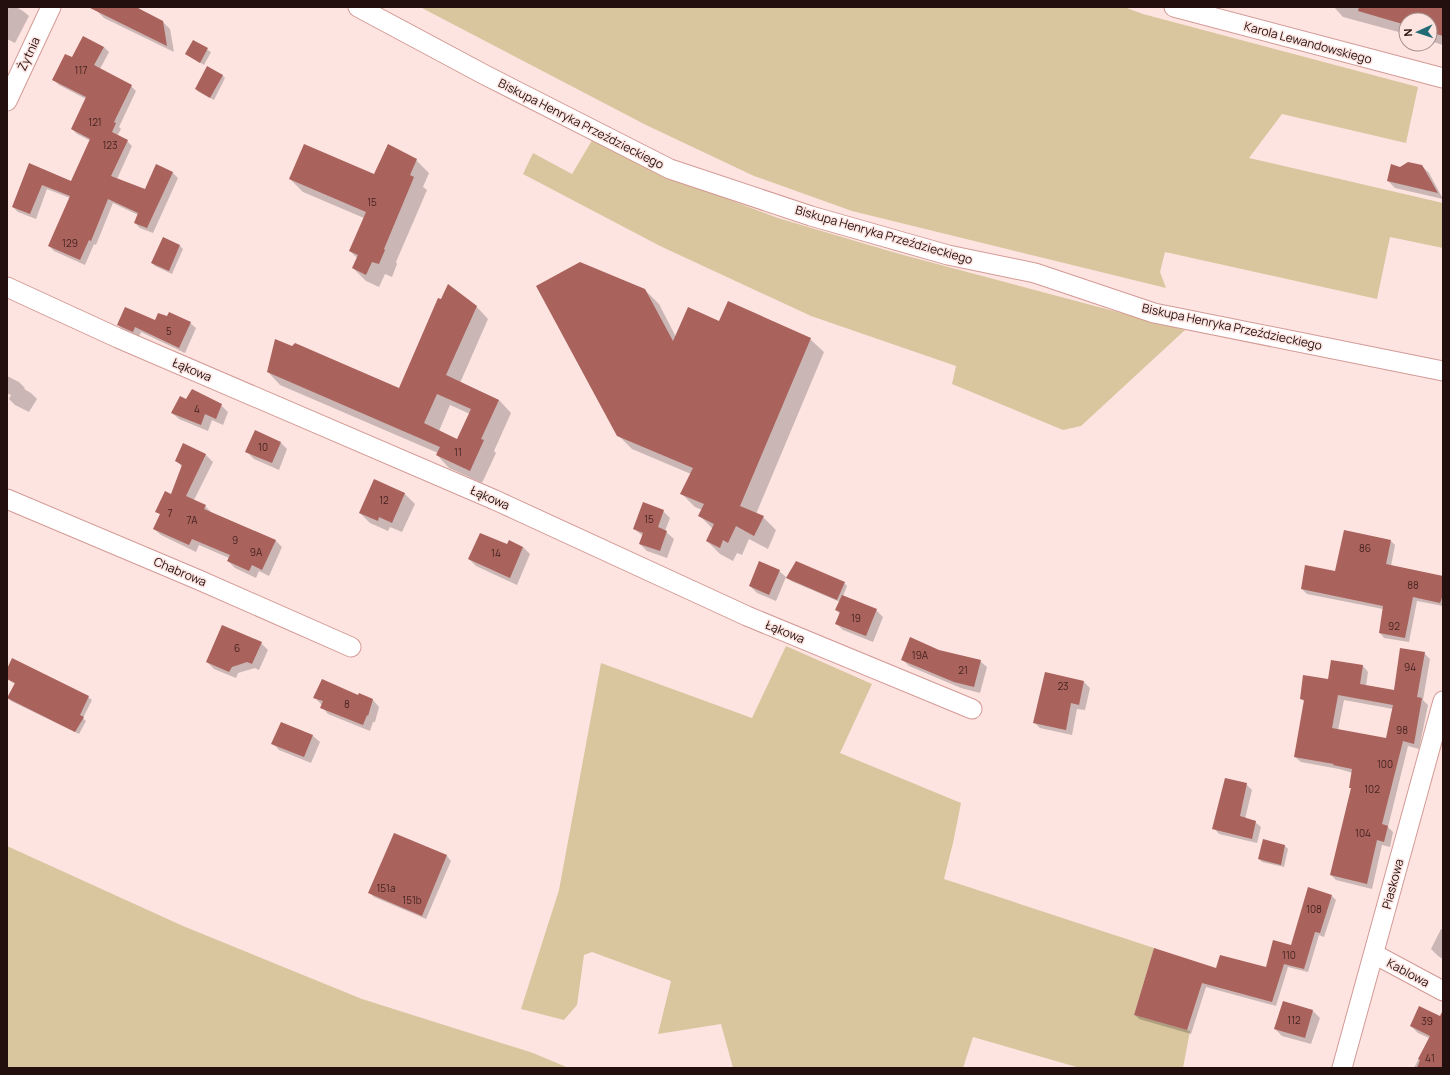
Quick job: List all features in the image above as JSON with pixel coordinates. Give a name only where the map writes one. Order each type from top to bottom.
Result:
[{"type":"street","name":"Żytnia","points":[[7,101],[51,7]]},
{"type":"street","name":"Biskupa Henryka Przeździeckiego","points":[[358,7],[485,75],[670,169],[811,216],[948,255],[1035,273],[1154,313],[1443,371]]},
{"type":"street","name":"Karola Lewandowskiego","points":[[1174,7],[1443,78]]},
{"type":"street","name":"Łąkowa","points":[[7,287],[118,338],[495,500],[746,616],[972,709]]},
{"type":"street","name":"Chabrowa","points":[[7,500],[199,580],[351,648]]},
{"type":"street","name":"Piaskowa","points":[[1342,1068],[1443,701]]},
{"type":"street","name":"Kablowa","points":[[1374,954],[1443,991]]},
{"type":"shaded area","points":[[420,7],[1124,7],[1143,14],[1418,87],[1406,143],[1282,114],[1249,158],[1443,203],[1443,248],[1390,237],[1377,299],[1165,252],[1160,272],[1166,288],[852,211],[754,176],[646,125]]},
{"type":"shaded area","points":[[594,137],[685,183],[778,218],[896,253],[1185,330],[1081,426],[1063,430],[952,384],[956,366],[811,316],[660,246],[523,174],[533,153],[572,174]]},
{"type":"shaded area","points":[[786,646],[872,684],[840,753],[961,803],[944,879],[1154,948],[1134,1015],[1190,1031],[1183,1068],[1080,1068],[973,1037],[963,1068],[733,1068],[721,1024],[658,1034],[671,981],[592,952],[584,955],[577,1005],[564,1020],[521,1009],[559,890],[601,663],[752,718]]},
{"type":"shaded area","points":[[7,846],[183,926],[362,999],[533,1053],[569,1068],[7,1068]]},
{"type":"building","points":[[88,7],[136,7],[163,21],[167,46]]},
{"type":"building","points":[[1359,7],[1443,7],[1443,36],[1438,34],[1438,12],[1398,12],[1398,23],[1358,11]]},
{"type":"building","points":[[83,36],[104,47],[94,65],[132,85],[114,122],[116,123],[112,132],[128,140],[111,176],[145,189],[156,164],[173,172],[147,228],[134,223],[138,213],[108,199],[91,241],[89,240],[80,260],[48,246],[70,196],[42,185],[30,214],[12,207],[29,163],[71,181],[90,139],[71,129],[86,97],[52,80],[65,54],[72,57]]},
{"type":"building","points":[[193,40],[208,48],[200,63],[185,54]]},
{"type":"building","points":[[207,66],[223,75],[210,98],[195,89]]},
{"type":"building","points":[[304,144],[374,174],[388,144],[417,159],[410,175],[414,177],[379,264],[372,262],[366,275],[352,268],[358,255],[349,251],[366,212],[289,179]]},
{"type":"building","points":[[1408,162],[1422,165],[1438,193],[1387,181],[1391,164],[1400,167]]},
{"type":"building","points":[[163,237],[180,245],[169,271],[151,263]]},
{"type":"building","points":[[580,262],[645,289],[673,341],[688,307],[719,321],[728,301],[811,338],[740,506],[764,516],[754,536],[736,526],[728,543],[723,540],[720,548],[706,541],[714,524],[698,516],[704,504],[680,494],[693,468],[617,436],[536,286]]},
{"type":"building","points":[[448,284],[477,306],[446,375],[499,400],[481,439],[484,440],[470,471],[436,455],[440,447],[267,372],[275,339],[292,346],[295,343],[399,388],[438,298],[441,299]],"holes":[[[437,394],[471,409],[457,439],[424,423]]]},
{"type":"building","points":[[125,307],[155,320],[158,313],[167,316],[169,312],[191,322],[179,348],[135,327],[133,332],[117,325]]},
{"type":"building","points":[[192,389],[222,404],[216,419],[205,414],[201,425],[171,413],[180,396],[186,399]]},
{"type":"building","points":[[255,430],[281,442],[272,463],[245,452]]},
{"type":"building","points":[[183,443],[206,454],[186,496],[206,505],[204,509],[276,540],[262,570],[252,565],[249,571],[227,561],[230,555],[192,539],[189,545],[153,529],[160,514],[155,512],[165,491],[171,494],[182,465],[175,461]]},
{"type":"building","points":[[374,479],[405,493],[392,523],[379,517],[378,521],[359,513]]},
{"type":"building","points":[[643,502],[664,510],[658,527],[667,531],[660,551],[639,544],[643,533],[633,529]]},
{"type":"building","points":[[1344,530],[1391,540],[1386,564],[1443,576],[1443,595],[1440,603],[1413,597],[1405,638],[1379,633],[1383,606],[1301,589],[1305,565],[1335,571]]},
{"type":"building","points":[[480,533],[507,544],[509,540],[523,547],[510,578],[468,559]]},
{"type":"building","points":[[759,561],[780,570],[769,595],[749,586]]},
{"type":"building","points":[[796,561],[845,582],[837,600],[786,578]]},
{"type":"building","points":[[842,595],[877,609],[866,636],[835,624],[840,612],[835,610]]},
{"type":"building","points":[[222,625],[262,642],[252,664],[247,662],[232,667],[229,672],[206,662]]},
{"type":"building","points":[[910,637],[939,650],[981,660],[974,687],[954,682],[901,660]]},
{"type":"building","points":[[1400,648],[1425,652],[1417,697],[1422,698],[1414,744],[1403,741],[1382,824],[1388,826],[1384,842],[1377,840],[1367,884],[1330,875],[1351,788],[1349,788],[1352,769],[1333,765],[1334,764],[1294,757],[1304,700],[1300,699],[1303,675],[1328,679],[1331,660],[1363,665],[1360,684],[1394,690]],"holes":[[[1338,695],[1393,705],[1386,738],[1332,728]]]},
{"type":"building","points":[[12,658],[89,696],[80,715],[84,717],[75,732],[7,698],[15,683],[7,679],[7,669]]},
{"type":"building","points":[[1045,672],[1084,681],[1079,705],[1071,703],[1066,730],[1033,723]]},
{"type":"building","points":[[322,679],[358,695],[359,693],[373,699],[368,716],[367,715],[363,725],[320,708],[323,701],[313,698]]},
{"type":"building","points":[[281,722],[313,735],[304,757],[271,744]]},
{"type":"building","points":[[1225,778],[1247,783],[1240,816],[1256,821],[1252,839],[1212,829]]},
{"type":"building","points":[[394,833],[447,855],[422,916],[368,893]]},
{"type":"building","points":[[1263,839],[1285,845],[1281,865],[1258,859]]},
{"type":"building","points":[[1308,887],[1332,895],[1320,933],[1315,932],[1304,969],[1284,964],[1272,1002],[1202,983],[1187,1030],[1134,1015],[1154,948],[1216,968],[1220,955],[1266,967],[1273,940],[1291,945]]},
{"type":"building","points":[[1283,1001],[1313,1010],[1305,1038],[1274,1029]]},
{"type":"building","points":[[1419,1006],[1440,1016],[1443,1010],[1443,1068],[1417,1068],[1420,1060],[1418,1059],[1430,1036],[1410,1026]]}]
